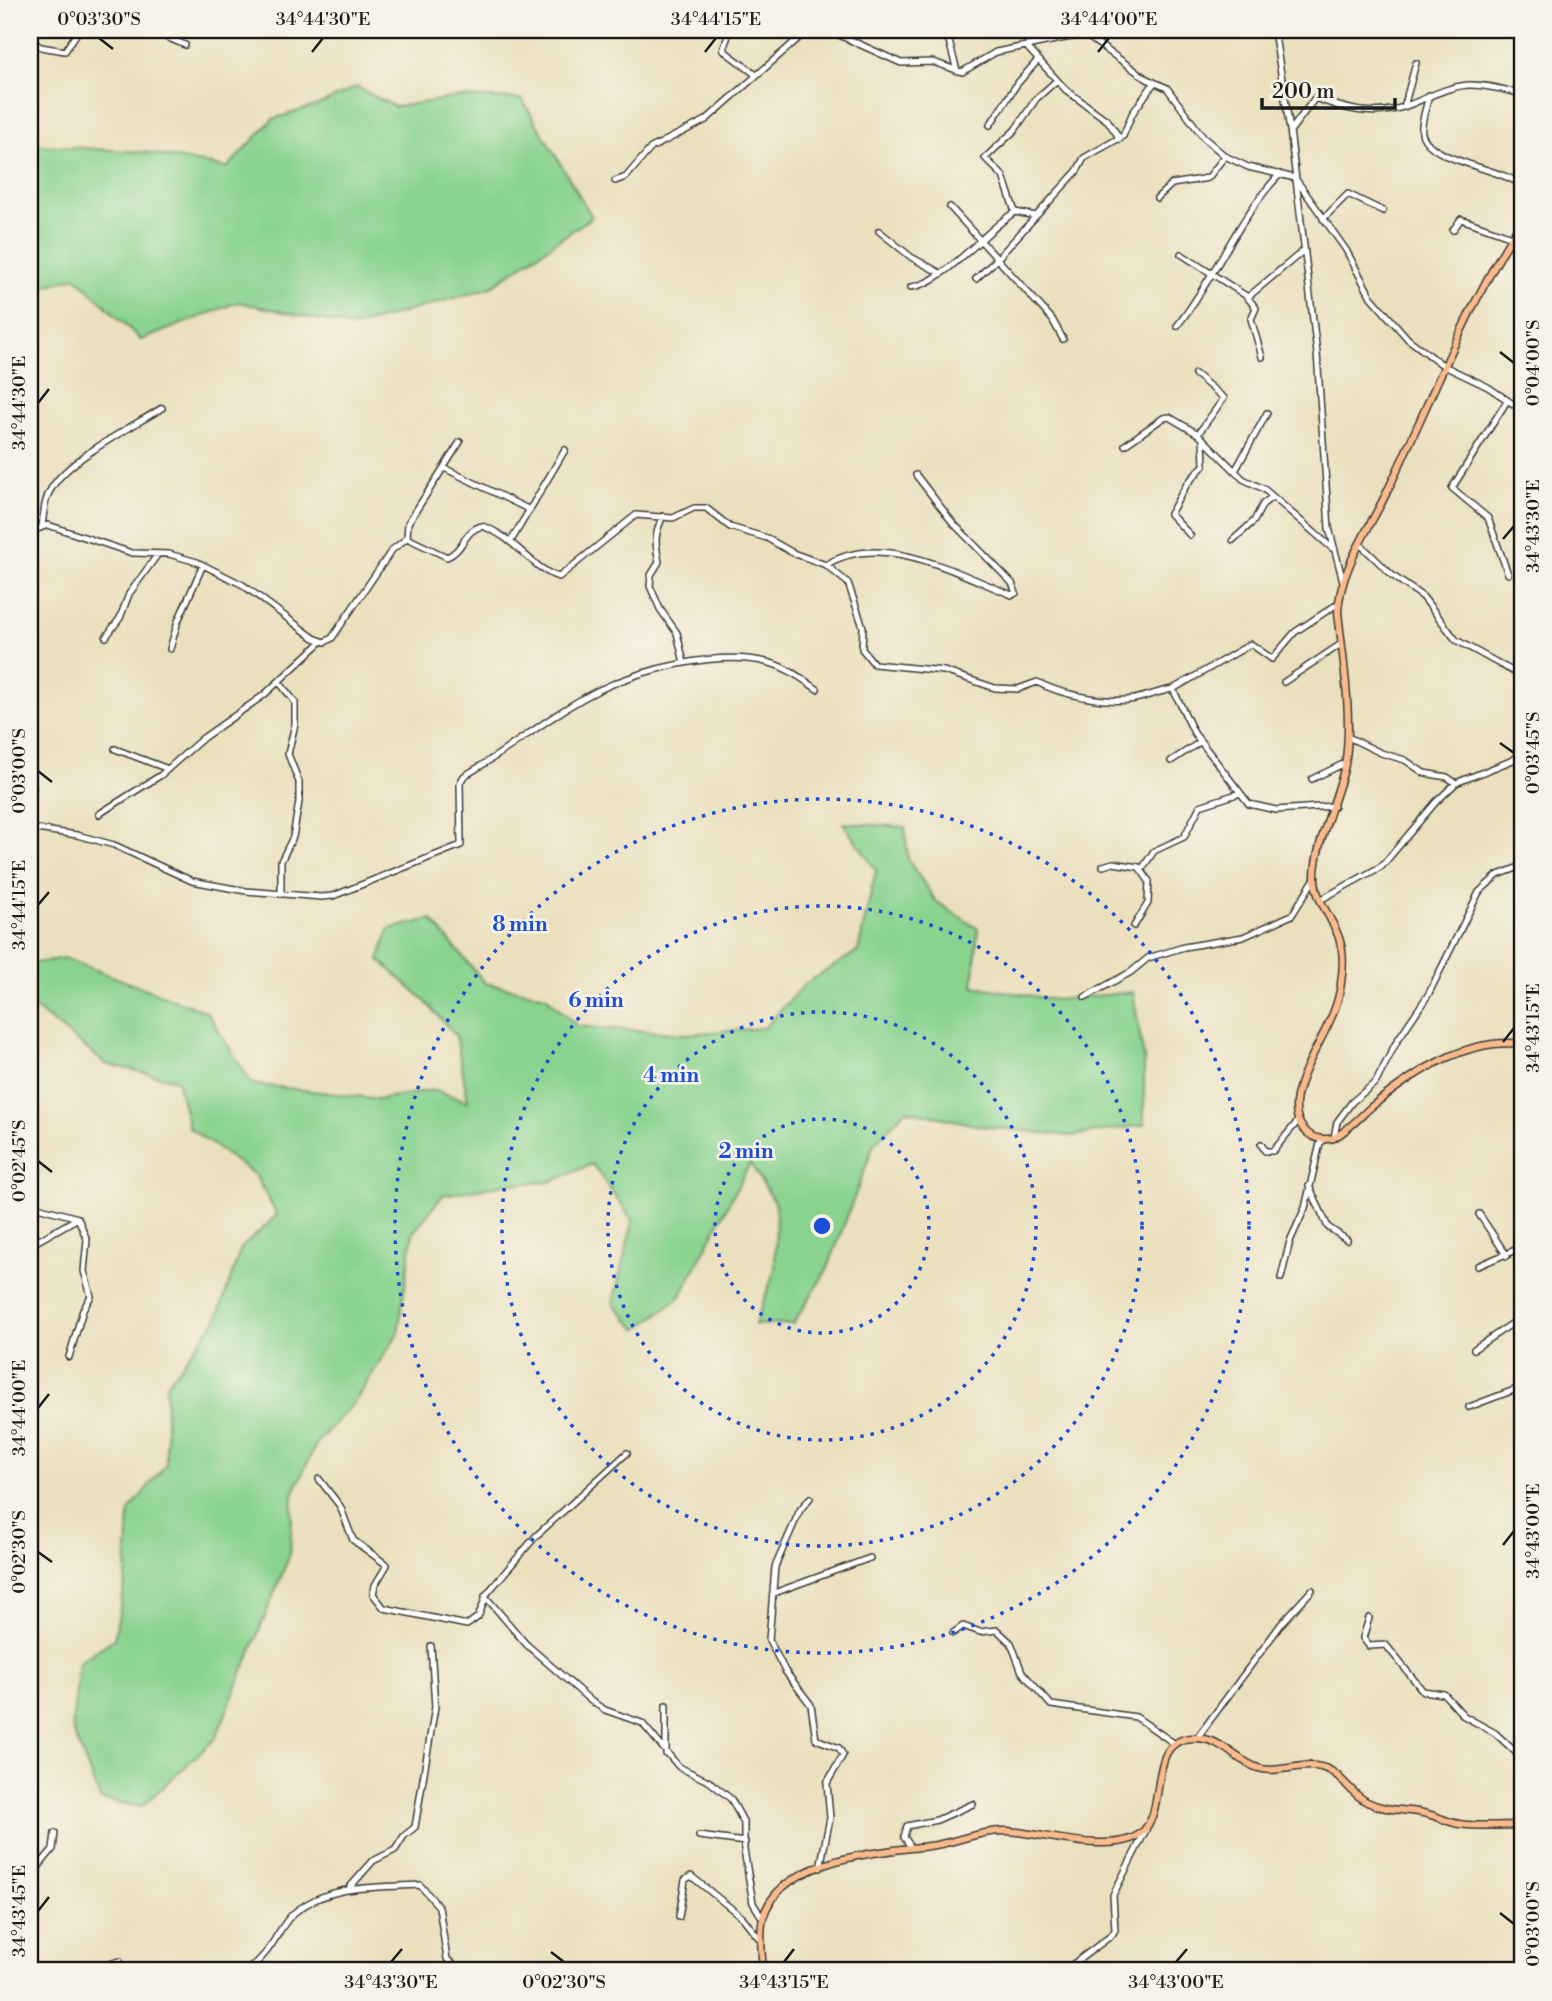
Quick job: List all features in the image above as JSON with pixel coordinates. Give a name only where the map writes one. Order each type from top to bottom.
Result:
[{"type":"main road","points":[[1522,221],[1444,366],[1343,584],[1339,603],[1348,737],[1345,763],[1315,878],[1320,900],[1341,942],[1341,988],[1298,1092],[1298,1121],[1303,1131],[1324,1140],[1334,1138],[1391,1093],[1463,1050],[1494,1042],[1522,1044]]},
{"type":"main road","points":[[763,1971],[763,1919],[783,1888],[820,1868],[874,1852],[1005,1831],[1112,1842],[1131,1839],[1146,1830],[1154,1812],[1162,1765],[1175,1744],[1197,1738],[1219,1744],[1260,1769],[1320,1766],[1331,1771],[1356,1796],[1377,1807],[1424,1813],[1458,1824],[1522,1825]]},
{"type":"street","points":[[30,40],[41,47],[65,51],[79,30]]},
{"type":"street","points":[[150,30],[185,44]]},
{"type":"street","points":[[730,30],[723,50],[755,74]]},
{"type":"street","points":[[615,181],[628,176],[652,148],[706,120],[808,30]]},
{"type":"street","points":[[828,30],[901,63],[933,62],[957,71],[987,55],[1087,36],[1105,30]]},
{"type":"street","points":[[946,30],[957,71]]},
{"type":"street","points":[[1274,30],[1290,130],[1317,353],[1329,528],[1343,584]]},
{"type":"street","points":[[1087,36],[1154,83],[1170,91],[1203,137],[1225,156],[1248,167],[1295,178],[1346,250],[1371,297],[1408,339],[1444,366],[1477,381],[1522,410]]},
{"type":"street","points":[[1026,46],[1056,80],[1108,121],[1120,139]]},
{"type":"street","points":[[990,125],[1017,84],[1038,60]]},
{"type":"street","points":[[1404,107],[1416,63]]},
{"type":"street","points":[[1015,212],[1003,176],[985,158],[1015,130],[1036,99],[1056,80]]},
{"type":"street","points":[[976,279],[997,260],[1077,171],[1084,158],[1120,139],[1132,114],[1154,83]]},
{"type":"street","points":[[1290,130],[1315,98],[1353,112],[1404,107],[1429,95],[1469,85],[1522,94]]},
{"type":"street","points":[[1429,95],[1422,133],[1430,149],[1476,167],[1501,172],[1522,185]]},
{"type":"street","points":[[1157,198],[1172,184],[1208,178],[1225,156]]},
{"type":"street","points":[[1177,326],[1259,197],[1280,174]]},
{"type":"street","points":[[1323,219],[1348,194],[1383,211]]},
{"type":"street","points":[[950,207],[1052,318],[1063,338]]},
{"type":"street","points":[[911,287],[920,286],[940,272],[1015,212],[1036,216]]},
{"type":"street","points":[[1453,230],[1461,219],[1512,237]]},
{"type":"street","points":[[879,231],[911,257],[940,272]]},
{"type":"street","points":[[1247,297],[1303,250]]},
{"type":"street","points":[[1181,254],[1247,297],[1256,308],[1251,319],[1262,358]]},
{"type":"street","points":[[1195,374],[1224,398],[1198,434]]},
{"type":"street","points":[[1516,406],[1522,395]]},
{"type":"street","points":[[1507,401],[1452,488],[1489,517],[1508,575]]},
{"type":"street","points":[[30,537],[42,526],[45,502],[56,481],[76,462],[162,408]]},
{"type":"street","points":[[1235,471],[1268,413]]},
{"type":"street","points":[[1125,445],[1166,417],[1198,434],[1235,471],[1272,497],[1333,549]]},
{"type":"street","points":[[1190,535],[1170,514],[1185,488],[1204,465],[1203,440]]},
{"type":"street","points":[[99,814],[168,769],[203,738],[279,682],[321,642],[332,638],[392,550],[407,538],[408,523],[460,442]]},
{"type":"street","points":[[511,541],[565,450]]},
{"type":"street","points":[[444,468],[530,510]]},
{"type":"street","points":[[826,565],[841,556],[881,551],[958,573],[1012,595],[1016,593],[1012,583],[953,523],[916,475]]},
{"type":"street","points":[[1233,540],[1254,521],[1263,504],[1272,497]]},
{"type":"street","points":[[407,538],[447,557],[458,550],[475,528],[491,529],[511,541],[546,572],[559,578],[636,515],[673,518],[694,508],[706,508],[730,527],[766,538],[793,553],[826,565],[848,583],[863,627],[862,649],[880,666],[944,671],[984,685],[1004,688],[1018,689],[1037,682],[1061,694],[1114,699],[1134,699],[1173,690],[1251,644],[1272,659],[1295,632],[1339,603]]},
{"type":"street","points":[[663,516],[653,542],[659,562],[651,575],[650,586],[660,610],[677,633],[684,663]]},
{"type":"street","points":[[42,526],[55,527],[132,553],[183,557],[203,565],[243,585],[321,642]]},
{"type":"street","points":[[1360,544],[1393,576],[1423,597],[1455,639],[1514,672]]},
{"type":"street","points":[[106,637],[120,618],[129,594],[158,554]]},
{"type":"street","points":[[170,649],[178,621],[203,565]]},
{"type":"street","points":[[1284,682],[1341,644]]},
{"type":"street","points":[[30,828],[77,835],[114,845],[192,881],[281,894],[333,896],[461,845],[463,838],[460,783],[464,776],[600,690],[684,663],[743,659],[766,662],[793,672],[817,690]]},
{"type":"street","points":[[279,682],[295,702],[295,724],[288,754],[299,782],[299,802],[293,837],[281,861],[281,894]]},
{"type":"street","points":[[1173,690],[1200,742],[1226,771],[1249,804],[1266,810],[1334,806]]},
{"type":"street","points":[[1348,737],[1381,753],[1405,760],[1424,773],[1447,777],[1457,783]]},
{"type":"street","points":[[1171,761],[1200,742]]},
{"type":"street","points":[[115,749],[168,769]]},
{"type":"street","points":[[1320,900],[1382,866],[1435,803],[1457,783],[1514,760],[1522,753]]},
{"type":"street","points":[[1312,779],[1345,763]]},
{"type":"street","points":[[30,800],[33,788]]},
{"type":"street","points":[[1142,869],[1154,851],[1184,837],[1200,806],[1240,793]]},
{"type":"street","points":[[1103,866],[1122,863],[1142,869],[1149,881],[1150,895],[1135,926]]},
{"type":"street","points":[[1334,1138],[1337,1122],[1352,1102],[1376,1082],[1397,1041],[1428,995],[1479,892],[1498,875],[1522,866]]},
{"type":"street","points":[[1085,997],[1118,976],[1131,972],[1148,958],[1184,947],[1243,937],[1292,915],[1315,878]]},
{"type":"street","points":[[1261,1144],[1265,1151],[1273,1151],[1298,1121]]},
{"type":"street","points":[[1280,1278],[1290,1241],[1305,1208],[1320,1143],[1324,1140]]},
{"type":"street","points":[[1309,1186],[1328,1227],[1347,1240]]},
{"type":"street","points":[[30,1205],[78,1218]]},
{"type":"street","points":[[1479,1214],[1507,1256]]},
{"type":"street","points":[[30,1250],[34,1243],[78,1218]]},
{"type":"street","points":[[69,1357],[83,1310],[91,1296],[84,1271],[87,1240],[78,1218]]},
{"type":"street","points":[[1478,1266],[1507,1256],[1522,1247]]},
{"type":"street","points":[[1474,1349],[1522,1317]]},
{"type":"street","points":[[1469,1407],[1522,1387]]},
{"type":"street","points":[[319,1479],[340,1506],[352,1540],[387,1565],[373,1594],[384,1608],[467,1625],[478,1617],[486,1592],[536,1536],[627,1453]]},
{"type":"street","points":[[810,1498],[800,1510],[775,1567],[771,1646],[811,1705],[816,1739],[839,1748],[843,1755],[827,1783],[830,1818],[820,1868]]},
{"type":"street","points":[[774,1593],[870,1558]]},
{"type":"street","points":[[1197,1738],[1282,1623],[1312,1590]]},
{"type":"street","points":[[486,1597],[526,1644],[598,1706],[642,1723],[679,1767],[710,1782],[731,1799],[744,1823],[753,1903],[763,1919]]},
{"type":"street","points":[[1369,1618],[1363,1638],[1370,1646],[1386,1645],[1423,1691],[1444,1694],[1464,1717],[1495,1733],[1522,1758]]},
{"type":"street","points":[[953,1633],[965,1626],[980,1632],[997,1630],[1011,1643],[1022,1672],[1051,1705],[1136,1717],[1175,1744]]},
{"type":"street","points":[[350,1887],[373,1861],[395,1850],[404,1836],[415,1827],[435,1707],[431,1646]]},
{"type":"street","points":[[666,1705],[666,1754]]},
{"type":"street","points":[[911,1847],[904,1837],[907,1826],[937,1820],[973,1804]]},
{"type":"street","points":[[1064,1971],[1115,1930],[1113,1895],[1146,1830]]},
{"type":"street","points":[[30,1877],[53,1849],[55,1833]]},
{"type":"street","points":[[699,1836],[745,1842]]},
{"type":"street","points":[[679,1917],[685,1880],[691,1876],[743,1918],[762,1942]]},
{"type":"street","points":[[249,1971],[298,1910],[333,1892],[350,1887],[377,1889],[420,1885],[439,1907],[447,1959],[460,1971]]},
{"type":"street","points":[[87,1971],[119,1961]]},
{"type":"green space","points":[[357,87],[395,107],[459,97],[522,99],[592,217],[489,288],[353,327],[238,302],[141,340],[76,277],[30,291],[30,144],[151,153],[227,168],[273,119],[318,105]]},
{"type":"green space","points":[[843,823],[905,827],[908,860],[936,901],[978,929],[973,986],[1056,1000],[1133,992],[1144,1059],[1144,1125],[1071,1136],[981,1126],[906,1110],[874,1144],[828,1268],[793,1324],[755,1325],[775,1269],[776,1205],[750,1163],[680,1297],[637,1330],[613,1303],[633,1221],[592,1164],[550,1182],[505,1184],[443,1195],[413,1233],[398,1333],[354,1403],[317,1442],[293,1494],[290,1554],[216,1738],[141,1807],[100,1799],[72,1728],[79,1662],[114,1639],[126,1579],[129,1511],[166,1464],[166,1385],[217,1319],[241,1248],[277,1215],[255,1175],[189,1128],[177,1080],[106,1064],[30,1004],[30,964],[64,958],[207,1012],[252,1084],[380,1099],[433,1090],[468,1101],[456,1036],[424,1000],[379,960],[389,929],[431,919],[485,983],[546,996],[577,1026],[685,1034],[764,1028],[806,983],[858,951],[876,870]]}]
